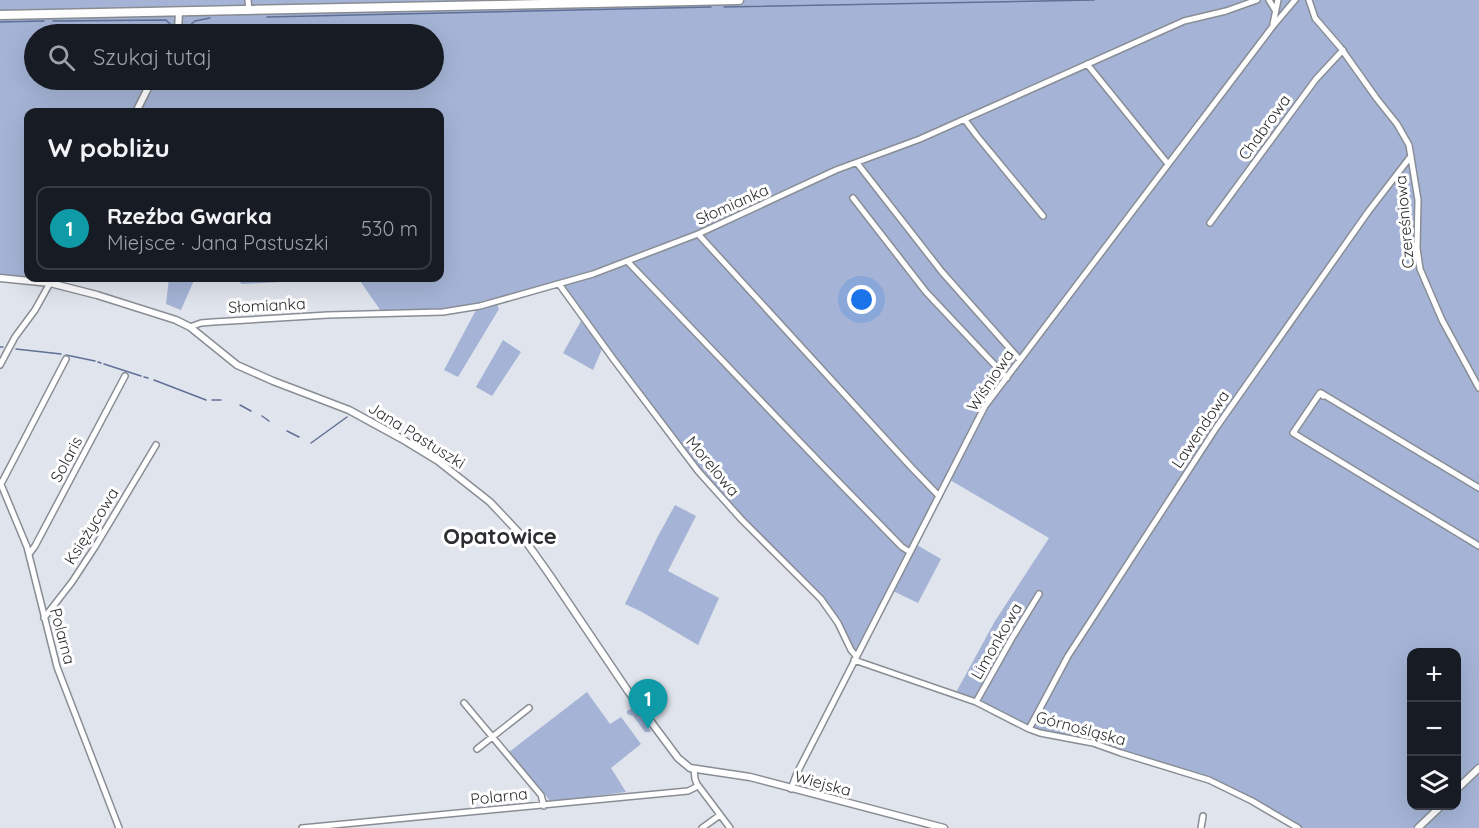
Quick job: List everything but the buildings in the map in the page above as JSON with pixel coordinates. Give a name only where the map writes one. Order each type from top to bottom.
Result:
[{"type":"highway","points":[[0,15],[739,0]]},
{"type":"street","points":[[248,0],[249,10]]},
{"type":"street","name":"Słomianka","points":[[190,327],[213,322],[462,310],[593,274],[698,234],[836,170],[920,140],[1184,21],[1226,11],[1257,0]]},
{"type":"street","points":[[1269,0],[1275,10]]},
{"type":"street","points":[[1273,26],[1278,0]]},
{"type":"street","points":[[1288,0],[1288,8]]},
{"type":"street","name":"Wiśniowa","points":[[791,789],[855,658],[986,406],[1295,0]]},
{"type":"street","name":"Czereśniowa","points":[[1309,0],[1315,18],[1343,50],[1397,124],[1409,145],[1418,200],[1417,248],[1420,269],[1442,320],[1479,388]]},
{"type":"street","points":[[178,24],[179,12]]},
{"type":"street","name":"Chabrowa","points":[[1210,223],[1316,79],[1343,50]]},
{"type":"street","points":[[1087,64],[1168,164]]},
{"type":"street","points":[[138,108],[147,90]]},
{"type":"street","points":[[965,120],[1043,216]]},
{"type":"street","name":"Lawendowa","points":[[1029,729],[1068,656],[1216,428],[1368,212],[1411,156]]},
{"type":"street","points":[[857,163],[942,272],[1020,360]]},
{"type":"street","points":[[853,198],[926,291],[1007,378]]},
{"type":"street","points":[[698,234],[939,496]]},
{"type":"street","points":[[628,262],[825,468],[902,547],[910,552]]},
{"type":"street","name":"Jana Pastuszki","points":[[0,278],[24,279]]},
{"type":"street","points":[[0,365],[50,282]]},
{"type":"street","name":"Jana Pastuszki","points":[[57,282],[176,320],[190,327],[225,356],[249,371],[349,410],[438,461],[490,502],[517,530],[536,554],[626,689],[668,746],[681,762],[694,769]]},
{"type":"street","name":"Morelowa","points":[[559,284],[698,471],[742,520],[820,599],[838,623],[855,658]]},
{"type":"street","points":[[0,483],[66,359]]},
{"type":"street","name":"Solaris","points":[[29,554],[126,376]]},
{"type":"street","points":[[1479,488],[1322,395],[1293,433],[1479,546]]},
{"type":"street","name":"Księżycowa","points":[[44,618],[90,556],[156,445]]},
{"type":"street","name":"Polarna","points":[[0,483],[27,547],[57,667],[119,828]]},
{"type":"street","name":"Limonkowa","points":[[976,702],[1039,594]]},
{"type":"street","name":"Górnośląska","points":[[855,658],[976,702],[1040,733],[1100,745],[1209,780],[1252,801],[1298,828]]},
{"type":"street","points":[[464,703],[541,795],[544,806]]},
{"type":"street","points":[[477,749],[529,708]]},
{"type":"street","points":[[1461,785],[1479,768]]},
{"type":"street","points":[[694,769],[698,786],[730,828]]},
{"type":"street","name":"Wiejska","points":[[694,769],[734,774],[944,828]]},
{"type":"street","name":"Polarna","points":[[302,828],[688,791],[698,786]]},
{"type":"street","points":[[1418,828],[1437,810]]},
{"type":"street","points":[[702,828],[720,815]]},
{"type":"street","points":[[1202,828],[1203,816]]},
{"type":"shaded area","points":[[0,0],[1479,0],[1479,828],[1295,828],[1220,787],[1085,742],[1049,736],[976,703],[954,696],[995,621],[1049,538],[950,480],[910,553],[857,663],[839,626],[822,602],[706,482],[556,285],[449,312],[383,314],[361,282],[444,282],[444,108],[24,108],[24,280],[0,277]]},
{"type":"shaded area","points":[[169,282],[193,282],[181,310],[166,304]]},
{"type":"shaded area","points":[[239,282],[281,282],[242,284]]},
{"type":"shaded area","points":[[497,304],[499,309],[458,377],[444,370],[476,310]]},
{"type":"shaded area","points":[[581,321],[602,349],[593,370],[563,353]]},
{"type":"shaded area","points":[[503,340],[521,352],[492,396],[476,387]]},
{"type":"shaded area","points":[[675,505],[696,516],[668,571],[719,598],[698,645],[625,604]]},
{"type":"shaded area","points":[[917,545],[941,559],[918,603],[893,591]]},
{"type":"shaded area","points":[[587,692],[610,724],[621,717],[641,744],[611,768],[626,792],[551,802],[509,752]]},
{"type":"shaded area","points":[[632,708],[651,731],[645,732],[633,716],[627,714],[627,711]]},
{"type":"waterway","points":[[724,7],[1094,0]]},
{"type":"waterway","points":[[267,17],[711,7]]},
{"type":"waterway","points":[[191,24],[210,18]]},
{"type":"waterway","points":[[53,21],[166,20],[170,24]]},
{"type":"waterway","points":[[0,22],[44,21]]},
{"type":"waterway","points":[[16,349],[61,354]]},
{"type":"waterway","points":[[66,355],[95,361]]},
{"type":"waterway","points":[[104,364],[141,376]]},
{"type":"waterway","points":[[144,377],[148,378]]},
{"type":"waterway","points":[[154,380],[206,400]]},
{"type":"waterway","points":[[212,400],[221,400]]},
{"type":"waterway","points":[[240,405],[251,411]]},
{"type":"waterway","points":[[262,416],[269,421]]},
{"type":"waterway","points":[[311,443],[347,417]]},
{"type":"waterway","points":[[287,431],[299,437]]},
{"type":"place","name":"Rzeźba Gwarka","points":[[648,729]]},
{"type":"district","name":"Opatowice","points":[[500,536]]}]
